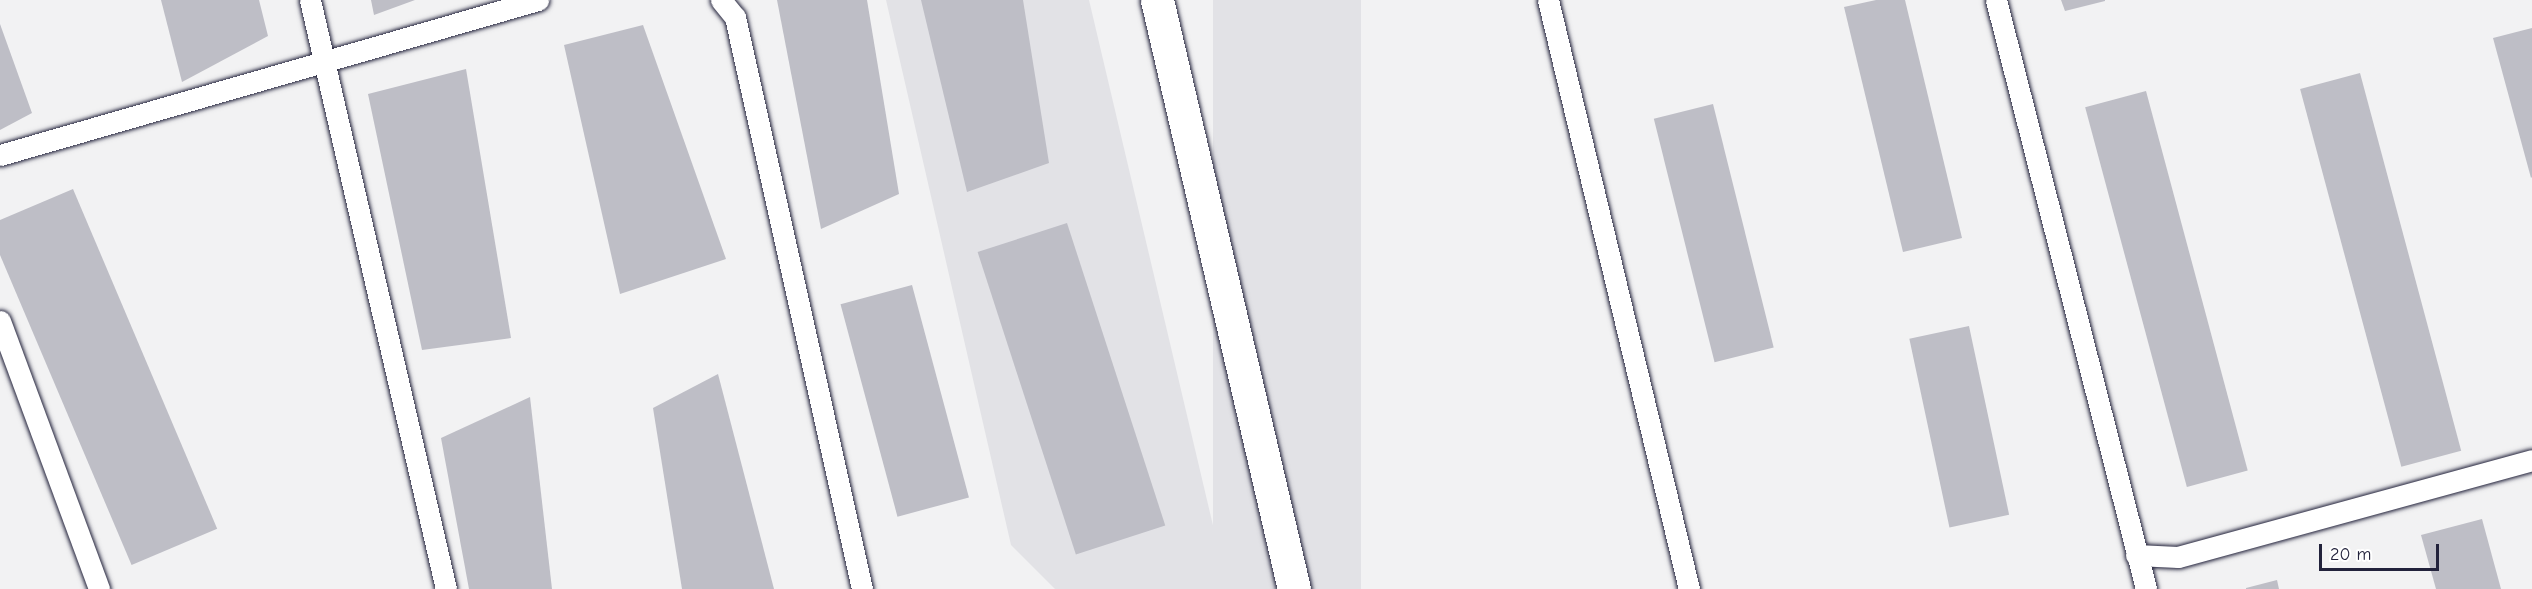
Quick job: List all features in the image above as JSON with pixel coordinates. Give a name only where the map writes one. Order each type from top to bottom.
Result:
[{"type":"street","points":[[1157,0],[1294,589]]},
{"type":"lane","points":[[310,0],[446,589]]},
{"type":"lane","points":[[0,155],[538,0]]},
{"type":"lane","points":[[721,0],[735,17],[862,589]]},
{"type":"lane","points":[[1548,0],[1689,589]]},
{"type":"lane","points":[[1996,0],[2146,589]]},
{"type":"lane","points":[[0,321],[99,589]]},
{"type":"lane","points":[[2136,555],[2178,557],[2532,460]]},
{"type":"shaded area","points":[[886,0],[1089,0],[1228,589],[1055,589],[1011,545]]},
{"type":"shaded area","points":[[1213,0],[1361,0],[1361,589],[1213,589]]},
{"type":"building","points":[[161,0],[259,0],[268,36],[182,82]]},
{"type":"building","points":[[371,0],[415,0],[374,15]]},
{"type":"building","points":[[777,0],[867,0],[899,194],[821,229]]},
{"type":"building","points":[[921,0],[1023,0],[1049,163],[967,192]]},
{"type":"building","points":[[1876,0],[1905,0],[1962,238],[1903,252],[1844,7]]},
{"type":"building","points":[[2061,0],[2105,0],[2105,1],[2065,11]]},
{"type":"building","points":[[0,24],[32,113],[0,130]]},
{"type":"building","points":[[643,25],[726,259],[620,294],[564,45]]},
{"type":"building","points":[[2532,28],[2532,177],[2531,178],[2493,38]]},
{"type":"building","points":[[466,69],[511,338],[422,350],[368,94]]},
{"type":"building","points":[[2360,73],[2461,451],[2401,467],[2300,89]]},
{"type":"building","points":[[2146,91],[2248,471],[2187,487],[2085,107]]},
{"type":"building","points":[[1713,104],[1774,348],[1715,362],[1654,119]]},
{"type":"building","points":[[73,189],[217,529],[132,565],[0,255],[0,220]]},
{"type":"building","points":[[1067,223],[1165,525],[1076,554],[978,252]]},
{"type":"building","points":[[912,285],[969,498],[897,517],[841,304]]},
{"type":"building","points":[[1969,326],[2009,515],[1949,527],[1909,339]]},
{"type":"building","points":[[718,374],[774,589],[682,589],[653,408]]},
{"type":"building","points":[[530,397],[552,589],[469,589],[441,438]]},
{"type":"building","points":[[2482,519],[2501,589],[2436,589],[2421,535]]},
{"type":"building","points":[[2277,580],[2279,589],[2246,589],[2246,588]]}]
